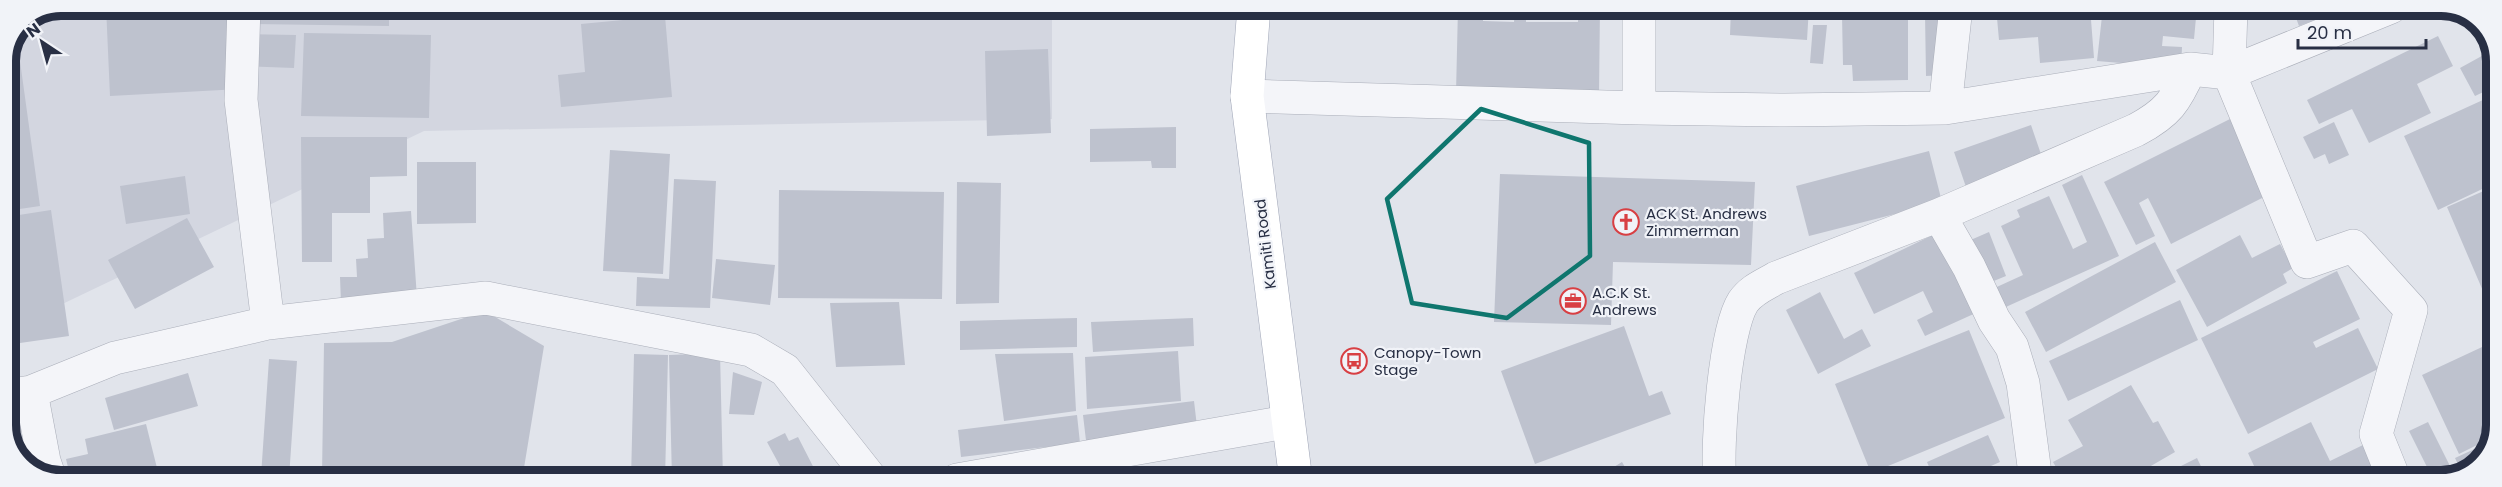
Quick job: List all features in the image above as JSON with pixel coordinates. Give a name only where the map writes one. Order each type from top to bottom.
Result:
[{"type":"main road","name":"Kamiti Road","points":[[1253,16],[1247,96],[1286,422],[1294,470]]},
{"type":"street","points":[[244,16],[241,100],[268,323]]},
{"type":"street","points":[[1639,16],[1639,108]]},
{"type":"street","points":[[1945,108],[1955,16]]},
{"type":"street","points":[[2231,16],[2229,73],[2307,262],[2353,246],[2411,310],[2376,434],[2391,470]]},
{"type":"street","points":[[1247,96],[1785,111],[1945,108],[2190,69],[2229,73],[2369,16]]},
{"type":"street","points":[[1720,470],[1722,416],[1731,346],[1737,314],[1752,291],[1776,278],[1939,215],[2136,130],[2159,117],[2176,100],[2190,69]]},
{"type":"street","points":[[1939,215],[1969,267],[1994,320],[2012,347],[2023,382],[2035,470]]},
{"type":"street","points":[[46,467],[19,394],[114,358],[268,323],[486,298],[751,350],[785,370],[864,470]]},
{"type":"street","points":[[1014,470],[1286,422]]},
{"type":"highlighted area","points":[[1481,109],[1589,143],[1590,256],[1507,318],[1412,303],[1387,199]]},
{"type":"shaded area","points":[[1052,16],[1052,119],[424,131],[17,326],[17,53],[30,30],[53,17]]},
{"type":"building","points":[[106,16],[237,16],[240,89],[110,96]]},
{"type":"building","points":[[254,16],[389,16],[389,26],[254,24]]},
{"type":"building","points":[[665,16],[672,97],[561,107],[558,75],[585,72],[581,24]]},
{"type":"building","points":[[1458,16],[1483,16],[1483,21],[1514,22],[1514,16],[1526,16],[1526,22],[1578,22],[1578,16],[1600,16],[1599,94],[1456,93]]},
{"type":"building","points":[[1731,16],[1808,16],[1807,40],[1730,35]]},
{"type":"building","points":[[1842,16],[1908,16],[1908,80],[1853,81],[1852,65],[1843,65]]},
{"type":"building","points":[[1925,16],[1943,16],[1944,75],[1926,76]]},
{"type":"building","points":[[1997,16],[2091,16],[2094,58],[2040,63],[2038,37],[1999,40]]},
{"type":"building","points":[[2102,16],[2196,16],[2194,39],[2163,36],[2162,46],[2182,47],[2181,68],[2097,61]]},
{"type":"building","points":[[2295,16],[2325,16],[2299,26]]},
{"type":"building","points":[[1813,25],[1827,25],[1823,64],[1810,63]]},
{"type":"building","points":[[304,33],[431,35],[429,118],[301,116]]},
{"type":"building","points":[[246,34],[296,35],[294,68],[244,66]]},
{"type":"building","points":[[2438,36],[2453,66],[2417,84],[2431,113],[2369,143],[2352,109],[2319,124],[2307,100]]},
{"type":"building","points":[[1048,49],[1051,133],[987,136],[985,51]]},
{"type":"building","points":[[2484,54],[2485,91],[2475,96],[2460,68]]},
{"type":"building","points":[[20,61],[40,206],[16,209],[16,62]]},
{"type":"building","points":[[2485,99],[2485,188],[2438,210],[2404,136]]},
{"type":"building","points":[[2230,119],[2268,195],[2171,244],[2148,198],[2139,203],[2155,236],[2136,245],[2104,182]]},
{"type":"building","points":[[2334,122],[2349,155],[2329,164],[2325,154],[2314,159],[2303,137]]},
{"type":"building","points":[[2031,125],[2043,160],[1966,187],[1954,152]]},
{"type":"building","points":[[1176,127],[1176,168],[1152,168],[1151,161],[1090,162],[1090,129]]},
{"type":"building","points":[[301,137],[407,137],[407,176],[370,177],[370,213],[332,213],[332,262],[302,262]]},
{"type":"building","points":[[610,150],[670,154],[663,274],[603,271]]},
{"type":"building","points":[[1929,151],[1942,202],[1809,236],[1796,186]]},
{"type":"building","points":[[417,162],[476,162],[476,223],[417,224]]},
{"type":"building","name":"ACK St. Andrews Zimmerman","points":[[1500,174],[1755,182],[1751,265],[1613,262],[1611,325],[1494,322]]},
{"type":"building","points":[[2082,175],[2119,256],[1997,311],[1988,291],[2023,275],[2001,226],[2020,217],[2017,210],[2049,196],[2073,249],[2087,242],[2062,185]]},
{"type":"building","points":[[185,176],[190,214],[126,224],[120,186]]},
{"type":"building","points":[[674,179],[716,181],[710,308],[636,306],[637,277],[669,279]]},
{"type":"building","points":[[957,182],[1001,183],[999,303],[956,304]]},
{"type":"building","points":[[779,190],[944,192],[942,299],[778,298]]},
{"type":"building","points":[[2485,190],[2486,297],[2447,207]]},
{"type":"building","points":[[51,210],[69,336],[17,343],[16,215]]},
{"type":"building","points":[[411,211],[417,298],[341,303],[340,277],[357,277],[356,259],[368,258],[367,239],[384,238],[383,213]]},
{"type":"building","points":[[187,218],[214,267],[135,309],[108,260]]},
{"type":"building","points":[[1939,232],[1978,312],[1925,336],[1917,320],[1933,312],[1923,291],[1874,314],[1854,273]]},
{"type":"building","points":[[1989,232],[2006,276],[1984,285],[1966,242]]},
{"type":"building","points":[[2240,235],[2252,258],[2280,244],[2293,268],[2283,274],[2287,283],[2207,327],[2176,270]]},
{"type":"building","points":[[2155,242],[2176,282],[2046,352],[2025,312]]},
{"type":"building","points":[[716,259],[775,265],[770,305],[712,298]]},
{"type":"building","points":[[2337,271],[2360,319],[2313,342],[2316,348],[2358,328],[2378,369],[2248,434],[2201,338]]},
{"type":"building","points":[[1820,292],[1844,339],[1862,329],[1871,346],[1818,374],[1786,310]]},
{"type":"building","points":[[2180,300],[2198,340],[2068,401],[2049,361]]},
{"type":"building","points":[[899,302],[905,365],[836,367],[830,303]]},
{"type":"building","points":[[485,311],[544,346],[524,470],[322,470],[324,343],[392,342]]},
{"type":"building","points":[[1077,318],[1077,347],[960,350],[960,321]]},
{"type":"building","points":[[1193,318],[1194,346],[1093,352],[1091,322]]},
{"type":"building","points":[[1624,326],[1649,396],[1662,391],[1671,414],[1535,464],[1501,371]]},
{"type":"building","points":[[1969,330],[2005,418],[1878,470],[1870,470],[1835,384]]},
{"type":"building","points":[[2486,345],[2486,425],[2482,443],[2459,454],[2422,375]]},
{"type":"building","points":[[1178,351],[1181,401],[1087,409],[1085,357]]},
{"type":"building","points":[[720,353],[723,470],[672,470],[669,355]]},
{"type":"building","points":[[1073,353],[1076,411],[1004,421],[995,354]]},
{"type":"building","points":[[634,354],[668,355],[665,470],[631,470]]},
{"type":"building","points":[[269,359],[297,361],[290,470],[261,470]]},
{"type":"building","points":[[733,372],[762,382],[754,415],[729,414]]},
{"type":"building","points":[[188,373],[198,406],[114,430],[105,398]]},
{"type":"building","points":[[2131,385],[2153,423],[2158,421],[2175,452],[2144,470],[2058,470],[2053,462],[2083,446],[2068,420]]},
{"type":"building","points":[[1194,401],[1198,435],[1087,449],[1083,415]]},
{"type":"building","points":[[1077,415],[1080,443],[961,457],[958,430]]},
{"type":"building","points":[[2311,422],[2330,461],[2363,445],[2375,470],[2256,470],[2248,453]]},
{"type":"building","points":[[2428,422],[2452,469],[2428,470],[2409,431]]},
{"type":"building","points":[[146,424],[158,470],[69,470],[66,459],[88,454],[85,439]]},
{"type":"building","points":[[785,433],[789,441],[798,437],[815,470],[782,470],[767,442]]},
{"type":"building","points":[[1988,435],[2000,462],[1982,470],[1930,470],[1927,462]]},
{"type":"building","points":[[2480,447],[2470,459],[2459,466],[2455,458]]},
{"type":"building","points":[[2197,458],[2203,470],[2173,470]]},
{"type":"building","points":[[1622,462],[1627,470],[1609,470]]},
{"type":"place","name":"ACK St. Andrews Zimmerman","points":[[1626,222]]},
{"type":"place","name":"A.C.K St. Andrews","points":[[1573,301]]},
{"type":"place","name":"Canopy-Town Stage","points":[[1354,361]]}]
